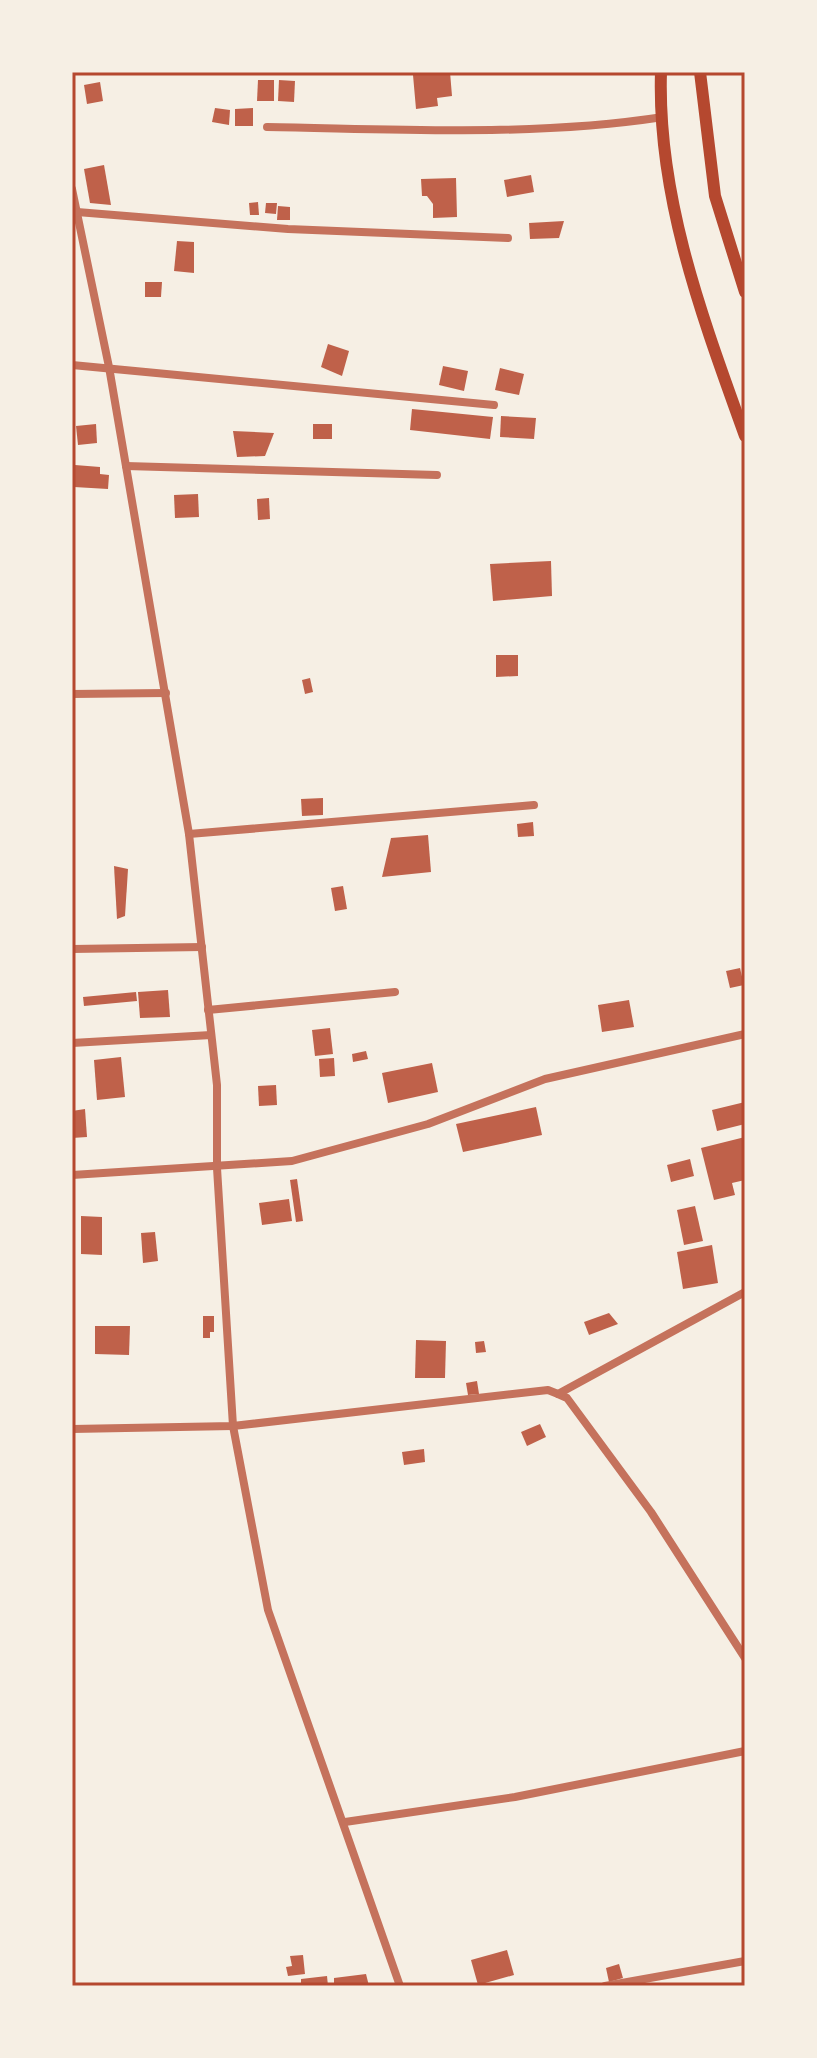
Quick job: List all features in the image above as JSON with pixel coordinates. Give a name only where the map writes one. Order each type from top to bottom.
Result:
[{"type":"highway","points":[[661,72],[664,117],[684,256],[745,436]]},
{"type":"highway","points":[[700,72],[715,196],[745,292]]},
{"type":"street","points":[[267,127],[414,132],[620,123],[664,117]]},
{"type":"street","points":[[72,189],[109,367],[189,834],[217,1085],[217,1168],[233,1426],[268,1610],[345,1822],[400,1986]]},
{"type":"street","points":[[77,212],[288,229],[508,238]]},
{"type":"street","points":[[72,365],[494,405]]},
{"type":"street","points":[[126,466],[437,475]]},
{"type":"street","points":[[72,694],[166,693]]},
{"type":"street","points":[[189,834],[534,805]]},
{"type":"street","points":[[72,949],[202,947]]},
{"type":"street","points":[[208,1010],[395,992]]},
{"type":"street","points":[[72,1175],[292,1161],[428,1124],[545,1079],[745,1034]]},
{"type":"street","points":[[72,1043],[211,1035]]},
{"type":"street","points":[[558,1394],[745,1292]]},
{"type":"street","points":[[72,1429],[233,1426],[548,1390],[567,1398],[651,1512],[745,1658]]},
{"type":"street","points":[[345,1822],[515,1797],[745,1751]]},
{"type":"street","points":[[605,1986],[745,1961]]},
{"type":"building","points":[[450,72],[452,96],[437,98],[438,106],[416,109],[413,75]]},
{"type":"building","points":[[258,80],[274,80],[274,101],[257,101]]},
{"type":"building","points":[[279,80],[295,81],[294,102],[278,101]]},
{"type":"building","points":[[100,82],[103,101],[87,104],[84,85]]},
{"type":"building","points":[[215,108],[230,110],[229,125],[212,122]]},
{"type":"building","points":[[253,108],[253,126],[235,126],[235,109]]},
{"type":"building","points":[[104,165],[111,205],[90,203],[84,169]]},
{"type":"building","points":[[531,175],[534,192],[507,197],[504,180]]},
{"type":"building","points":[[456,178],[457,217],[433,218],[433,204],[427,196],[422,196],[421,179]]},
{"type":"building","points":[[258,202],[259,215],[250,215],[249,203]]},
{"type":"building","points":[[266,203],[277,203],[276,214],[265,213]]},
{"type":"building","points":[[278,206],[290,207],[290,220],[277,220]]},
{"type":"building","points":[[564,221],[559,238],[530,239],[529,223]]},
{"type":"building","points":[[177,241],[194,242],[194,273],[174,271]]},
{"type":"building","points":[[145,282],[162,282],[161,297],[145,297]]},
{"type":"building","points":[[328,344],[349,351],[342,376],[321,367]]},
{"type":"building","points":[[443,366],[468,371],[464,391],[439,385]]},
{"type":"building","points":[[500,368],[524,374],[519,395],[495,390]]},
{"type":"building","points":[[412,409],[493,417],[490,439],[410,430]]},
{"type":"building","points":[[501,416],[536,418],[534,439],[500,437]]},
{"type":"building","points":[[96,424],[97,443],[78,445],[76,426]]},
{"type":"building","points":[[313,424],[332,424],[332,439],[313,439]]},
{"type":"building","points":[[233,431],[274,433],[265,456],[237,457]]},
{"type":"building","points":[[75,465],[100,467],[100,474],[109,475],[108,489],[74,487]]},
{"type":"building","points":[[198,494],[199,517],[175,518],[174,495]]},
{"type":"building","points":[[269,498],[270,519],[258,520],[257,499]]},
{"type":"building","points":[[551,561],[552,596],[493,601],[490,564]]},
{"type":"building","points":[[496,655],[518,655],[518,676],[496,677]]},
{"type":"building","points":[[310,678],[313,692],[305,694],[302,680]]},
{"type":"building","points":[[323,798],[323,815],[302,816],[301,799]]},
{"type":"building","points":[[533,822],[534,836],[518,837],[517,824]]},
{"type":"building","points":[[428,835],[431,872],[382,877],[391,838]]},
{"type":"building","points":[[114,866],[128,869],[125,916],[117,919]]},
{"type":"building","points":[[343,886],[347,909],[335,911],[331,888]]},
{"type":"building","points":[[740,968],[744,985],[730,988],[726,971]]},
{"type":"building","points":[[168,990],[170,1017],[140,1018],[138,992]]},
{"type":"building","points":[[136,992],[137,1001],[84,1006],[83,997]]},
{"type":"building","points":[[629,1000],[634,1027],[602,1032],[598,1005]]},
{"type":"building","points":[[330,1028],[333,1054],[315,1056],[312,1030]]},
{"type":"building","points":[[366,1051],[368,1059],[353,1062],[352,1054]]},
{"type":"building","points":[[121,1057],[125,1097],[97,1100],[94,1060]]},
{"type":"building","points":[[334,1058],[335,1076],[320,1077],[319,1059]]},
{"type":"building","points":[[432,1063],[438,1092],[388,1103],[382,1073]]},
{"type":"building","points":[[276,1085],[277,1105],[259,1106],[258,1086]]},
{"type":"building","points":[[745,1102],[745,1124],[717,1131],[712,1110]]},
{"type":"building","points":[[536,1107],[542,1135],[463,1152],[456,1124]]},
{"type":"building","points":[[85,1109],[87,1137],[72,1138],[72,1111]]},
{"type":"building","points":[[745,1137],[745,1180],[732,1183],[735,1195],[714,1200],[701,1148]]},
{"type":"building","points":[[690,1159],[694,1176],[671,1182],[667,1165]]},
{"type":"building","points":[[297,1179],[303,1221],[296,1222],[290,1180]]},
{"type":"building","points":[[289,1199],[292,1221],[262,1225],[259,1203]]},
{"type":"building","points":[[695,1206],[703,1241],[684,1245],[677,1210]]},
{"type":"building","points":[[81,1216],[102,1217],[102,1255],[81,1254]]},
{"type":"building","points":[[155,1232],[158,1261],[143,1263],[141,1233]]},
{"type":"building","points":[[712,1245],[718,1283],[683,1289],[677,1252]]},
{"type":"building","points":[[609,1313],[618,1324],[589,1335],[584,1322]]},
{"type":"building","points":[[203,1316],[214,1316],[214,1332],[210,1332],[210,1338],[203,1338]]},
{"type":"building","points":[[95,1326],[130,1326],[129,1355],[95,1354]]},
{"type":"building","points":[[416,1340],[446,1341],[445,1378],[415,1378]]},
{"type":"building","points":[[484,1341],[486,1352],[476,1353],[475,1342]]},
{"type":"building","points":[[477,1381],[479,1394],[468,1395],[466,1383]]},
{"type":"building","points":[[540,1424],[546,1437],[527,1446],[521,1432]]},
{"type":"building","points":[[424,1449],[425,1462],[404,1465],[402,1452]]},
{"type":"building","points":[[507,1950],[514,1975],[478,1985],[471,1960]]},
{"type":"building","points":[[303,1955],[305,1974],[288,1976],[286,1967],[292,1966],[290,1956]]},
{"type":"building","points":[[619,1964],[623,1978],[609,1982],[606,1968]]},
{"type":"building","points":[[366,1974],[369,1986],[334,1986],[334,1978]]},
{"type":"building","points":[[327,1976],[328,1986],[301,1986],[301,1979]]}]
